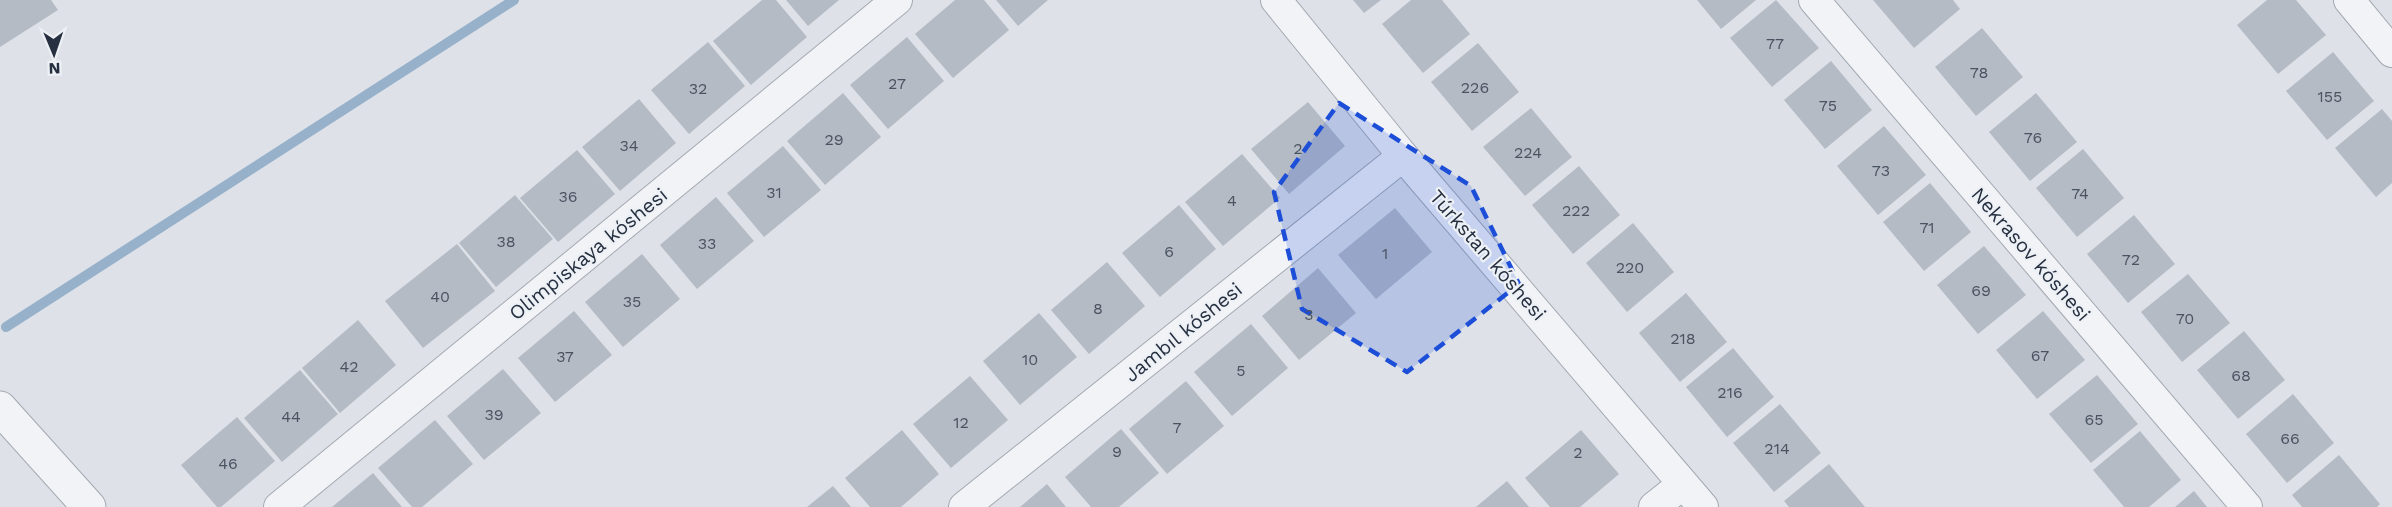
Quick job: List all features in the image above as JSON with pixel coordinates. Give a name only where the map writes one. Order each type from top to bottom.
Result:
[{"type":"street","name":"Olimpiskaya kóshesi","points":[[279,507],[897,0]]},
{"type":"street","name":"Túrkstan kóshesi","points":[[1276,0],[1403,156],[1703,507]]},
{"type":"street","name":"Nekrasov kóshesi","points":[[1814,0],[2247,507]]},
{"type":"street","points":[[2349,0],[2392,52]]},
{"type":"street","name":"Jambıl kóshesi","points":[[964,507],[1403,156]]},
{"type":"street","points":[[0,408],[89,507]]},
{"type":"street","points":[[1654,507],[1683,484]]},
{"type":"highlighted area","points":[[1339,103],[1471,186],[1519,284],[1407,372],[1302,309],[1274,192]]},
{"type":"building","points":[[0,0],[51,0],[58,10],[0,47]]},
{"type":"building","points":[[762,0],[776,0],[807,37],[751,85],[713,41]]},
{"type":"building","points":[[786,0],[839,0],[808,26]]},
{"type":"building","points":[[955,0],[984,0],[1009,30],[953,78],[915,34]]},
{"type":"building","points":[[996,0],[1048,0],[1018,26]]},
{"type":"building","points":[[1353,0],[1381,0],[1364,13]]},
{"type":"building","points":[[1411,0],[1442,0],[1470,34],[1423,73],[1382,24]]},
{"type":"building","points":[[1697,0],[1756,0],[1721,29]]},
{"type":"building","points":[[1776,0],[1819,48],[1772,87],[1730,38]]},
{"type":"building","points":[[1873,0],[1953,0],[1960,9],[1914,48]]},
{"type":"building","points":[[2267,0],[2296,0],[2326,35],[2278,74],[2237,25]]},
{"type":"building","points":[[1982,28],[2023,77],[1976,116],[1935,67]]},
{"type":"building","points":[[907,37],[944,81],[888,129],[850,85]]},
{"type":"building","points":[[708,42],[745,86],[689,134],[651,90]]},
{"type":"building","points":[[1478,43],[1519,92],[1472,131],[1431,82]]},
{"type":"building","points":[[2333,52],[2374,101],[2327,140],[2286,91]]},
{"type":"building","points":[[1831,61],[1872,110],[1825,149],[1784,100]]},
{"type":"building","points":[[843,93],[881,137],[825,185],[787,141]]},
{"type":"building","points":[[2036,93],[2077,142],[2030,181],[1989,132]]},
{"type":"building","points":[[639,99],[676,143],[620,191],[582,147]]},
{"type":"building","points":[[1308,102],[1345,146],[1289,194],[1251,149]]},
{"type":"building","points":[[1531,108],[1572,157],[1525,196],[1483,147]]},
{"type":"building","points":[[2382,109],[2392,121],[2392,183],[2376,197],[2335,148]]},
{"type":"building","points":[[1884,126],[1926,175],[1878,215],[1837,166]]},
{"type":"building","points":[[783,146],[821,190],[764,237],[727,193]]},
{"type":"building","points":[[2083,149],[2124,198],[2077,237],[2036,188]]},
{"type":"building","points":[[577,150],[615,194],[558,242],[520,198]]},
{"type":"building","points":[[1242,154],[1280,198],[1223,246],[1185,202]]},
{"type":"building","points":[[1579,166],[1620,215],[1573,254],[1532,205]]},
{"type":"building","points":[[1930,183],[1971,232],[1924,271],[1883,222]]},
{"type":"building","points":[[515,195],[553,239],[496,287],[459,243]]},
{"type":"building","points":[[716,197],[754,241],[697,289],[660,245]]},
{"type":"building","points":[[1179,205],[1216,249],[1160,297],[1122,253]]},
{"type":"building","points":[[1395,208],[1432,252],[1376,299],[1338,255]]},
{"type":"building","points":[[2134,215],[2175,264],[2128,303],[2087,254]]},
{"type":"building","points":[[1633,223],[1674,272],[1627,312],[1586,263]]},
{"type":"building","points":[[457,244],[495,291],[423,348],[385,301]]},
{"type":"building","points":[[1984,246],[2026,295],[1978,334],[1937,285]]},
{"type":"building","points":[[642,254],[680,299],[623,347],[585,302]]},
{"type":"building","points":[[1107,262],[1145,306],[1089,354],[1051,310]]},
{"type":"building","points":[[1318,268],[1356,313],[1299,360],[1262,316]]},
{"type":"building","points":[[2188,274],[2230,323],[2182,362],[2141,312]]},
{"type":"building","points":[[1686,293],[1727,342],[1680,382],[1639,333]]},
{"type":"building","points":[[574,311],[612,355],[555,402],[518,358]]},
{"type":"building","points":[[2043,311],[2085,360],[2037,399],[1996,350]]},
{"type":"building","points":[[1039,313],[1077,357],[1020,405],[983,361]]},
{"type":"building","points":[[358,320],[396,365],[340,413],[302,368]]},
{"type":"building","points":[[1251,324],[1288,368],[1232,416],[1194,372]]},
{"type":"building","points":[[2244,331],[2285,380],[2238,419],[2197,370]]},
{"type":"building","points":[[1733,348],[1774,397],[1727,437],[1686,387]]},
{"type":"building","points":[[503,369],[541,413],[484,460],[447,416]]},
{"type":"building","points":[[300,370],[338,414],[282,462],[244,418]]},
{"type":"building","points":[[2097,375],[2138,424],[2091,463],[2049,414]]},
{"type":"building","points":[[970,376],[1008,420],[951,468],[913,424]]},
{"type":"building","points":[[1186,381],[1224,426],[1167,474],[1129,429]]},
{"type":"building","points":[[2293,394],[2334,443],[2287,483],[2246,434]]},
{"type":"building","points":[[1780,404],[1821,453],[1774,492],[1733,443]]},
{"type":"building","points":[[237,417],[275,461],[221,507],[217,507],[181,465]]},
{"type":"building","points":[[435,420],[473,464],[422,507],[412,507],[378,468]]},
{"type":"building","points":[[1121,429],[1159,473],[1119,507],[1091,507],[1065,477]]},
{"type":"building","points":[[902,430],[939,474],[901,507],[870,507],[845,478]]},
{"type":"building","points":[[1581,430],[1619,474],[1580,507],[1550,507],[1525,478]]},
{"type":"building","points":[[2140,431],[2181,480],[2149,507],[2124,507],[2093,470]]},
{"type":"building","points":[[2339,455],[2380,504],[2377,507],[2302,507],[2292,495]]},
{"type":"building","points":[[1829,464],[1865,507],[1789,507],[1784,501]]},
{"type":"building","points":[[373,473],[402,507],[332,507]]},
{"type":"building","points":[[1507,481],[1529,507],[1476,507]]},
{"type":"building","points":[[1047,484],[1066,507],[1020,507]]},
{"type":"building","points":[[833,486],[851,507],[807,507]]},
{"type":"building","points":[[2194,491],[2207,507],[2175,507]]},
{"type":"waterway","points":[[6,327],[514,0]]}]
